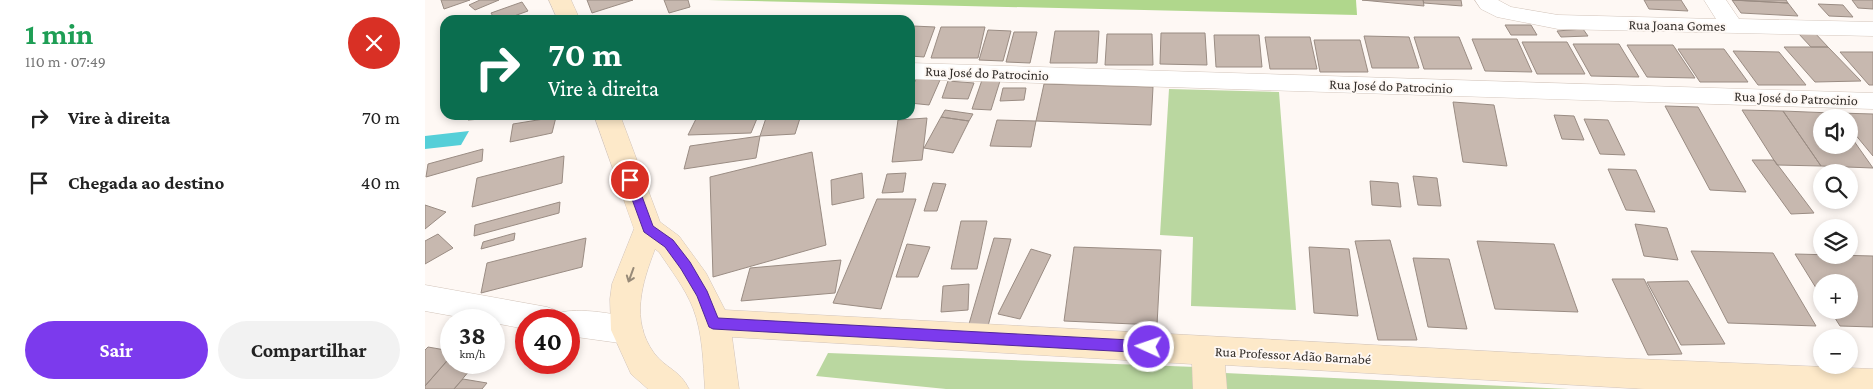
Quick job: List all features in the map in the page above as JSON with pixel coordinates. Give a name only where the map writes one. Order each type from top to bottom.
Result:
[{"type":"street","points":[[560,0],[567,15]]},
{"type":"street","name":"Rua Joana Gomes","points":[[1486,0],[1489,4],[1505,12],[1558,22],[1873,29]]},
{"type":"street","points":[[1715,0],[1732,26]]},
{"type":"street","name":"Rua José do Patrocinio","points":[[915,71],[1873,100]]},
{"type":"street","points":[[609,120],[648,229],[669,244],[703,295],[713,323],[719,359],[721,389]]},
{"type":"street","points":[[648,229],[627,284],[625,299],[627,330],[643,364],[672,389]]},
{"type":"street","points":[[425,298],[515,314]]},
{"type":"street","name":"Rua Professor Adão Barnabé","points":[[713,323],[1208,350],[1616,381],[1873,384]]},
{"type":"street","points":[[580,324],[627,330]]},
{"type":"street","points":[[1208,350],[1210,389]]},
{"type":"green space","points":[[708,0],[1356,0],[1357,15]]},
{"type":"green space","points":[[1169,89],[1279,92],[1296,310],[1191,306],[1193,237],[1160,235]]},
{"type":"green space","points":[[828,353],[1196,367],[1197,389],[946,389],[816,376]]},
{"type":"green space","points":[[1225,373],[1569,389],[1225,389]]},
{"type":"water","points":[[469,131],[461,145],[425,149],[425,136]]},
{"type":"building","points":[[441,0],[470,0],[444,9]]},
{"type":"building","points":[[480,0],[499,0],[475,10],[469,5]]},
{"type":"building","points":[[587,0],[633,0],[592,13]]},
{"type":"building","points":[[664,0],[688,0],[690,7],[669,13]]},
{"type":"building","points":[[1362,0],[1423,0],[1424,6]]},
{"type":"building","points":[[1423,0],[1461,0],[1462,6],[1424,3]]},
{"type":"building","points":[[1644,0],[1681,0],[1688,11],[1649,9]]},
{"type":"building","points":[[1732,0],[1786,0],[1788,3]]},
{"type":"building","points":[[1732,0],[1788,3],[1798,16],[1741,13]]},
{"type":"building","points":[[1852,0],[1873,0],[1873,9],[1858,8]]},
{"type":"building","points":[[522,2],[528,11],[517,15],[492,15],[491,13]]},
{"type":"building","points":[[1818,4],[1843,5],[1853,17],[1829,16]]},
{"type":"building","points":[[1505,25],[1531,25],[1537,35],[1511,35]]},
{"type":"building","points":[[915,26],[935,27],[924,57],[915,56]]},
{"type":"building","points":[[941,27],[985,27],[978,58],[931,58]]},
{"type":"building","points":[[1583,29],[1588,36],[1561,37],[1557,31]]},
{"type":"building","points":[[988,30],[1011,31],[1003,61],[979,60]]},
{"type":"building","points":[[1055,31],[1099,31],[1097,63],[1050,63]]},
{"type":"building","points":[[1014,32],[1037,32],[1030,63],[1006,62]]},
{"type":"building","points":[[1814,32],[1828,47],[1811,47],[1798,33]]},
{"type":"building","points":[[1161,33],[1205,33],[1207,65],[1160,64]]},
{"type":"building","points":[[1107,34],[1152,34],[1153,65],[1105,65]]},
{"type":"building","points":[[1214,35],[1259,35],[1262,67],[1216,67]]},
{"type":"building","points":[[1364,36],[1409,37],[1419,68],[1372,68]]},
{"type":"building","points":[[1265,37],[1310,37],[1317,69],[1270,69]]},
{"type":"building","points":[[1414,37],[1459,37],[1472,69],[1424,69]]},
{"type":"building","points":[[1472,39],[1517,39],[1532,72],[1485,71]]},
{"type":"building","points":[[1314,40],[1360,40],[1368,72],[1320,72]]},
{"type":"building","points":[[1522,42],[1567,42],[1585,74],[1537,74]]},
{"type":"building","points":[[1573,44],[1619,44],[1639,77],[1591,76]]},
{"type":"building","points":[[1627,45],[1673,45],[1695,78],[1647,77]]},
{"type":"building","points":[[1784,47],[1828,47],[1861,81],[1815,82]]},
{"type":"building","points":[[1678,49],[1724,49],[1748,82],[1700,82]]},
{"type":"building","points":[[1733,51],[1779,52],[1806,85],[1758,85]]},
{"type":"building","points":[[1840,52],[1873,52],[1873,85],[1869,85]]},
{"type":"building","points":[[916,79],[940,80],[929,105],[915,104]]},
{"type":"building","points":[[982,80],[1000,81],[991,110],[972,109]]},
{"type":"building","points":[[948,81],[974,83],[968,99],[942,98]]},
{"type":"building","points":[[1044,84],[1153,87],[1151,125],[1036,121]]},
{"type":"building","points":[[1003,88],[1026,88],[1024,100],[1000,101]]},
{"type":"building","points":[[1453,102],[1494,105],[1507,166],[1463,162]]},
{"type":"building","points":[[1665,106],[1698,107],[1746,192],[1710,190]]},
{"type":"building","points":[[945,110],[973,114],[969,121],[941,117]]},
{"type":"building","points":[[1742,110],[1783,111],[1820,164],[1813,164],[1813,166],[1777,165]]},
{"type":"building","points":[[1783,111],[1813,112],[1813,154],[1858,154],[1858,147],[1873,168],[1858,167],[1858,164],[1820,164]]},
{"type":"building","points":[[1858,114],[1873,114],[1873,156],[1858,138]]},
{"type":"building","points":[[1554,115],[1574,116],[1584,140],[1562,139]]},
{"type":"building","points":[[941,117],[969,121],[953,153],[924,148]]},
{"type":"building","points":[[927,118],[922,160],[892,162],[898,120]]},
{"type":"building","points":[[1584,119],[1608,120],[1625,155],[1600,154]]},
{"type":"building","points":[[538,120],[555,120],[552,133],[510,142],[513,124]]},
{"type":"building","points":[[696,120],[756,120],[751,133],[688,135]]},
{"type":"building","points":[[765,120],[799,120],[795,134],[760,136]]},
{"type":"building","points":[[997,120],[1036,121],[1031,147],[990,146]]},
{"type":"building","points":[[760,136],[756,158],[684,169],[690,146]]},
{"type":"building","points":[[483,149],[482,161],[426,177],[428,164]]},
{"type":"building","points":[[812,152],[826,245],[713,277],[710,177]]},
{"type":"building","points":[[564,156],[562,183],[472,207],[477,178]]},
{"type":"building","points":[[1752,160],[1774,160],[1814,213],[1791,214]]},
{"type":"building","points":[[1608,169],[1636,170],[1655,212],[1626,210]]},
{"type":"building","points":[[862,173],[864,198],[832,205],[831,180]]},
{"type":"building","points":[[906,173],[903,192],[882,193],[887,174]]},
{"type":"building","points":[[1413,176],[1437,178],[1441,206],[1418,205]]},
{"type":"building","points":[[1370,181],[1398,183],[1401,207],[1372,205]]},
{"type":"building","points":[[933,183],[946,184],[937,211],[924,211]]},
{"type":"building","points":[[877,199],[916,199],[881,309],[833,303]]},
{"type":"building","points":[[560,202],[559,213],[474,236],[475,225]]},
{"type":"building","points":[[425,205],[446,212],[425,229]]},
{"type":"building","points":[[961,221],[987,221],[977,269],[951,269]]},
{"type":"building","points":[[1635,224],[1667,228],[1678,260],[1644,256]]},
{"type":"building","points":[[515,233],[514,240],[481,249],[483,242]]},
{"type":"building","points":[[438,234],[453,248],[425,264],[425,241]]},
{"type":"building","points":[[586,238],[582,267],[481,293],[487,263]]},
{"type":"building","points":[[994,238],[1011,239],[988,326],[969,324]]},
{"type":"building","points":[[1390,240],[1417,340],[1378,340],[1355,241]]},
{"type":"building","points":[[1477,241],[1554,244],[1578,312],[1495,309]]},
{"type":"building","points":[[907,244],[930,247],[918,277],[896,277]]},
{"type":"building","points":[[1074,247],[1161,250],[1157,325],[1064,321]]},
{"type":"building","points":[[1309,247],[1349,249],[1358,316],[1314,313]]},
{"type":"building","points":[[1031,249],[1051,255],[1020,319],[998,314]]},
{"type":"building","points":[[1691,251],[1773,253],[1816,326],[1728,323]]},
{"type":"building","points":[[1795,254],[1813,254],[1813,264],[1858,264],[1858,256],[1873,256],[1873,327],[1840,326],[1836,319],[1858,319],[1858,274],[1813,274],[1813,283]]},
{"type":"building","points":[[1413,258],[1449,259],[1467,329],[1428,327]]},
{"type":"building","points":[[841,260],[835,293],[741,301],[750,268]]},
{"type":"building","points":[[1612,279],[1644,279],[1682,354],[1648,355]]},
{"type":"building","points":[[1688,281],[1725,344],[1681,345],[1647,282]]},
{"type":"building","points":[[969,284],[968,310],[941,312],[943,286]]},
{"type":"building","points":[[428,347],[440,349],[440,369],[425,386],[425,350]]},
{"type":"building","points":[[440,369],[440,374],[467,374],[454,389],[425,389],[425,386]]},
{"type":"building","points":[[463,379],[487,383],[482,389],[454,389]]},
{"type":"route","points":[[630,180],[648,229],[669,244],[685,266],[703,295],[713,323],[1149,347]]}]
